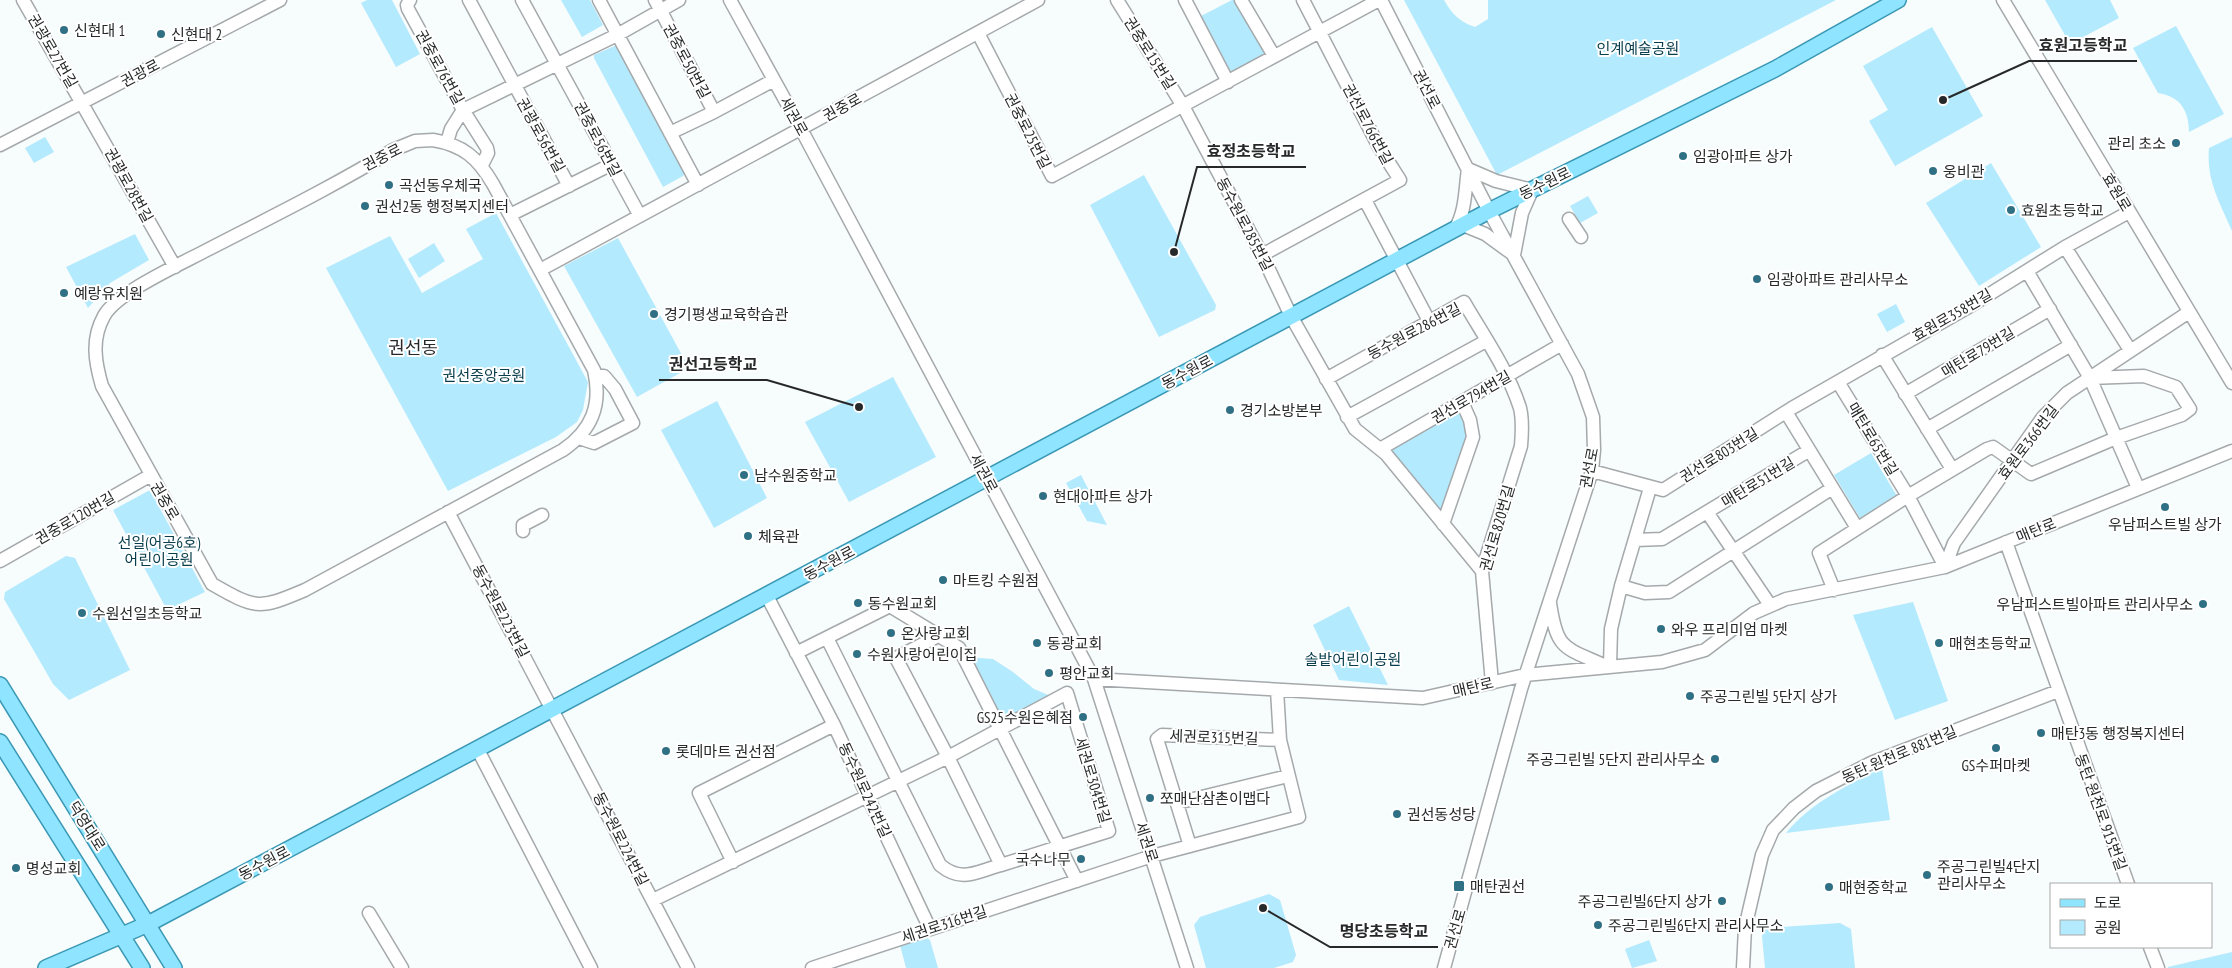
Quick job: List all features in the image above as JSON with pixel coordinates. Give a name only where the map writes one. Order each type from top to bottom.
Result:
[{"type":"main road","name":"동수원로","points":[[46,968],[148,924],[554,710],[1396,260],[1489,211],[1775,69],[1898,0]]},
{"type":"main road","name":"덕영대로","points":[[0,685],[174,968]]},
{"type":"main road","name":"덕영대로","points":[[0,742],[142,968]]},
{"type":"street","name":"권광로27번길","points":[[23,0],[83,103]]},
{"type":"street","name":"권광로","points":[[0,145],[280,0]]},
{"type":"street","name":"권중로76번길","points":[[410,0],[408,2],[408,9],[463,110],[513,84]]},
{"type":"street","name":"권광로56번길","points":[[469,0],[569,186]]},
{"type":"street","name":"권중로56번길","points":[[522,0],[640,216]]},
{"type":"street","points":[[599,0],[698,185]]},
{"type":"street","name":"권중로50번길","points":[[617,34],[658,5],[679,0]]},
{"type":"street","name":"세권로","points":[[730,0],[801,129],[1094,679],[1187,968]]},
{"type":"street","name":"권중로","points":[[540,270],[1038,0]]},
{"type":"street","name":"권중로15번길","points":[[1118,0],[1184,106]]},
{"type":"street","points":[[1185,0],[1228,82]]},
{"type":"street","points":[[1241,0],[1274,56]]},
{"type":"street","points":[[1302,0],[1320,32]]},
{"type":"street","points":[[1184,106],[1380,0]]},
{"type":"street","name":"권선로","points":[[1380,0],[1489,211],[1562,344],[1584,388],[1593,418],[1594,450],[1592,471],[1525,675],[1444,968]]},
{"type":"street","name":"효원로","points":[[2003,0],[2232,383]]},
{"type":"street","name":"권중로50번길","points":[[658,5],[714,112]]},
{"type":"street","name":"권선로766번길","points":[[1320,32],[1379,146],[1400,180],[1365,200]]},
{"type":"street","name":"권중로25번길","points":[[978,33],[1052,176],[1184,106]]},
{"type":"street","points":[[557,62],[617,34]]},
{"type":"street","name":"권광로56번길","points":[[513,84],[557,62]]},
{"type":"street","name":"권중로50번길","points":[[670,133],[774,80]]},
{"type":"street","name":"권광로28번길","points":[[83,103],[175,267]]},
{"type":"street","name":"동수원로285번길","points":[[1184,106],[1262,255],[1291,316]]},
{"type":"street","points":[[447,142],[451,129],[463,110],[487,148],[488,153],[482,165]]},
{"type":"street","name":"권중로","points":[[433,140],[447,142],[464,149],[482,165],[540,270],[595,376],[597,384],[594,410],[588,425],[579,438],[529,469],[305,590],[260,606],[243,602],[212,584],[102,386],[97,368],[94,343],[104,316],[113,305],[175,267],[393,150],[415,141],[433,140]]},
{"type":"street","points":[[510,215],[612,164]]},
{"type":"street","points":[[1468,169],[1496,181],[1532,190],[1522,213],[1514,255],[1485,234],[1459,227],[1465,200],[1468,169]]},
{"type":"street","points":[[1262,255],[1365,200],[1429,321]]},
{"type":"street","name":"효원로358번길","points":[[1838,382],[1972,305],[2065,247],[2129,212]]},
{"type":"street","points":[[1570,219],[1581,237]]},
{"type":"street","points":[[2065,247],[2130,350]]},
{"type":"street","points":[[2027,271],[2090,378],[2138,488]]},
{"type":"street","name":"동수원로286번길","points":[[1326,379],[1464,302],[1506,376]]},
{"type":"street","name":"매탄로79번길","points":[[1905,394],[2050,309]]},
{"type":"street","name":"효원로366번길","points":[[1945,567],[1954,543],[2043,417],[2067,393],[2189,312]]},
{"type":"street","points":[[1291,316],[1354,429],[1380,449],[1482,571]]},
{"type":"street","points":[[1347,417],[1486,341]]},
{"type":"street","name":"권선로794번길","points":[[1380,449],[1562,344]]},
{"type":"street","points":[[1928,430],[2071,345]]},
{"type":"street","points":[[1882,355],[1952,470]]},
{"type":"street","points":[[579,438],[594,443],[633,422],[615,389],[604,376],[595,376]]},
{"type":"street","name":"권선로820번길","points":[[1492,683],[1482,571],[1521,446],[1522,429],[1520,408],[1506,376]]},
{"type":"street","points":[[1834,590],[1819,553],[1908,496],[1993,447],[2031,474],[2116,438],[2182,415],[2190,409],[2176,387],[2144,376],[2090,378]]},
{"type":"street","name":"권선로803번길","points":[[1592,471],[1663,490],[1786,412],[1838,382]]},
{"type":"street","name":"매탄로65번길","points":[[1838,382],[1908,496],[1945,567]]},
{"type":"street","points":[[1443,524],[1472,437],[1470,420],[1462,402]]},
{"type":"street","points":[[1786,412],[1831,489],[1857,528]]},
{"type":"street","name":"매탄로51번길","points":[[1634,540],[1662,539],[1808,451]]},
{"type":"street","name":"매탄로","points":[[1094,679],[1424,698],[1525,675],[1662,662],[1705,650],[1754,613],[1786,599],[1945,567],[2232,451]]},
{"type":"street","name":"권중로120번길","points":[[0,561],[151,475]]},
{"type":"street","points":[[1549,601],[1554,629],[1559,642],[1571,650],[1608,666],[1611,629],[1621,586],[1650,488]]},
{"type":"street","points":[[1621,586],[1646,593],[1669,592],[1831,489]]},
{"type":"street","name":"동수원로223번길","points":[[448,512],[554,710]]},
{"type":"street","name":"매탄로51번길","points":[[1707,512],[1770,605]]},
{"type":"street","points":[[523,531],[523,525],[542,515]]},
{"type":"street","name":"동탄 원천로 915번길","points":[[2006,542],[2128,883]]},
{"type":"street","name":"동수원로242번길","points":[[767,596],[834,725],[930,929]]},
{"type":"street","points":[[796,653],[890,606],[959,648],[1077,881]]},
{"type":"street","points":[[940,635],[896,658],[948,757],[1001,865]]},
{"type":"street","name":"세권로304번길","points":[[653,900],[868,797],[899,781],[948,757],[1067,693],[1109,832],[1001,865],[959,876],[951,874],[940,865],[899,781],[827,638]]},
{"type":"street","name":"세권로315번길","points":[[1152,856],[1299,817],[1280,740],[1277,690]]},
{"type":"street","name":"동탄 원천로 881번길","points":[[1743,968],[1745,928],[1762,855],[1773,830],[1794,808],[1816,791],[1873,762],[2058,691]]},
{"type":"street","name":"동수원로224번길","points":[[554,710],[688,968]]},
{"type":"street","points":[[733,862],[699,793],[834,725]]},
{"type":"street","name":"세권로315번길","points":[[1190,846],[1157,739],[1162,735],[1280,740]]},
{"type":"street","points":[[478,750],[592,968]]},
{"type":"street","points":[[1177,803],[1288,776]]},
{"type":"street","name":"세권로316번길","points":[[812,968],[1152,856]]},
{"type":"street","points":[[369,912],[402,968]]},
{"type":"street","points":[[2150,948],[2158,968]]},
{"type":"green space","points":[[367,0],[392,0],[420,54],[396,67],[361,3]]},
{"type":"green space","points":[[561,0],[590,0],[603,25],[582,37]]},
{"type":"green space","points":[[1232,0],[1236,0],[1266,54],[1233,71],[1225,69],[1199,20],[1201,16]]},
{"type":"green space","name":"인계예술공원","points":[[1404,0],[1444,0],[1457,17],[1475,27],[1488,19],[1488,0],[1836,0],[1497,175]]},
{"type":"green space","points":[[2045,0],[2110,0],[2119,18],[2070,44]]},
{"type":"green space","points":[[2176,26],[2224,114],[2189,132],[2189,124],[2182,106],[2172,97],[2158,93],[2133,48]]},
{"type":"green space","points":[[1932,27],[1983,116],[1895,166],[1869,121],[1888,110],[1863,66]]},
{"type":"green space","points":[[619,44],[687,169],[683,176],[663,187],[594,58],[594,55]]},
{"type":"green space","points":[[45,137],[54,152],[34,163],[25,148]]},
{"type":"green space","points":[[2232,137],[2232,231],[2212,181],[2209,148]]},
{"type":"green space","points":[[1991,163],[2041,247],[1979,286],[1926,203]]},
{"type":"green space","points":[[1144,175],[1216,305],[1215,310],[1159,337],[1090,205]]},
{"type":"green space","points":[[1588,196],[1598,213],[1580,223],[1570,206]]},
{"type":"green space","name":"권선중앙공원","points":[[496,213],[588,382],[583,410],[577,422],[556,437],[448,491],[326,268],[390,236],[422,293],[483,259],[466,229]]},
{"type":"green space","points":[[135,234],[149,260],[110,283],[88,308],[66,267]]},
{"type":"green space","points":[[618,238],[689,368],[637,397],[564,266]]},
{"type":"green space","points":[[434,243],[445,261],[419,278],[408,259]]},
{"type":"green space","points":[[1896,304],[1905,322],[1887,332],[1877,314]]},
{"type":"green space","points":[[893,377],[936,457],[849,502],[805,422]]},
{"type":"green space","points":[[717,401],[767,498],[714,528],[661,430]]},
{"type":"green space","points":[[1455,412],[1464,412],[1469,434],[1442,512],[1391,450]]},
{"type":"green space","points":[[1871,453],[1897,496],[1860,518],[1834,475]]},
{"type":"green space","points":[[1081,475],[1107,525],[1087,521],[1066,483]]},
{"type":"green space","name":"선일(어공6호) 어린이공원","points":[[150,490],[205,592],[167,610],[113,510]]},
{"type":"green space","points":[[66,556],[75,558],[130,670],[69,700],[53,684],[4,599],[5,592]]},
{"type":"green space","points":[[1913,602],[1948,701],[1895,720],[1853,615]]},
{"type":"green space","name":"솔밭어린이공원","points":[[1349,606],[1388,685],[1339,680],[1313,625]]},
{"type":"green space","points":[[965,657],[993,659],[1034,689],[1053,697],[999,726]]},
{"type":"green space","points":[[1882,768],[1890,820],[1786,833],[1818,804],[1843,788]]},
{"type":"green space","points":[[1269,894],[1280,900],[1296,955],[1293,962],[1274,968],[1206,968],[1194,925],[1200,917]]},
{"type":"green space","points":[[1840,923],[1851,929],[1855,968],[1765,968],[1762,936],[1765,928]]},
{"type":"green space","points":[[927,938],[930,940],[938,968],[906,968],[900,945]]},
{"type":"green space","points":[[1649,940],[1657,961],[1632,968],[1625,949]]},
{"type":"green space","points":[[2232,952],[2232,968],[2168,968],[2168,967]]},
{"type":"place","name":"신현대 1","points":[[64,30]]},
{"type":"place","name":"신현대 2","points":[[161,34]]},
{"type":"place","name":"효원고등학교","points":[[1943,100]]},
{"type":"place","name":"관리 초소","points":[[2176,143]]},
{"type":"place","name":"임광아파트 상가","points":[[1683,156]]},
{"type":"place","name":"웅비관","points":[[1933,171]]},
{"type":"place","name":"곡선동우체국","points":[[389,185]]},
{"type":"place","name":"권선2동 행정복지센터","points":[[365,206]]},
{"type":"place","name":"효원초등학교","points":[[2011,210]]},
{"type":"place","name":"효정초등학교","points":[[1174,252]]},
{"type":"place","name":"임광아파트 관리사무소","points":[[1757,279]]},
{"type":"place","name":"예랑유치원","points":[[64,293]]},
{"type":"place","name":"경기평생교육학습관","points":[[654,314]]},
{"type":"place","name":"권선고등학교","points":[[859,407]]},
{"type":"place","name":"경기소방본부","points":[[1230,410]]},
{"type":"place","name":"남수원중학교","points":[[744,475]]},
{"type":"place","name":"현대아파트 상가","points":[[1043,496]]},
{"type":"place","name":"우남퍼스트빌 상가","points":[[2165,507]]},
{"type":"place","name":"체육관","points":[[748,536]]},
{"type":"place","name":"마트킹 수원점","points":[[943,580]]},
{"type":"place","name":"동수원교회","points":[[858,603]]},
{"type":"place","name":"우남퍼스트빌아파트 관리사무소","points":[[2203,604]]},
{"type":"place","name":"수원선일초등학교","points":[[82,613]]},
{"type":"place","name":"와우 프리미엄 마켓","points":[[1661,629]]},
{"type":"place","name":"온사랑교회","points":[[891,633]]},
{"type":"place","name":"동광교회","points":[[1037,643]]},
{"type":"place","name":"매현초등학교","points":[[1939,643]]},
{"type":"place","name":"수원사랑어린이집","points":[[857,654]]},
{"type":"place","name":"평안교회","points":[[1049,673]]},
{"type":"place","name":"주공그린빌 5단지 상가","points":[[1690,696]]},
{"type":"place","name":"GS25수원은혜점","points":[[1083,717]]},
{"type":"place","name":"매탄3동 행정복지센터","points":[[2041,733]]},
{"type":"place","name":"GS수퍼마켓","points":[[1996,748]]},
{"type":"place","name":"롯데마트 권선점","points":[[666,751]]},
{"type":"place","name":"주공그린빌 5단지 관리사무소","points":[[1715,759]]},
{"type":"place","name":"쪼매난삼촌이맵다","points":[[1150,798]]},
{"type":"place","name":"권선동성당","points":[[1397,814]]},
{"type":"place","name":"국수나무","points":[[1081,859]]},
{"type":"place","name":"명성교회","points":[[16,868]]},
{"type":"place","name":"주공그린빌4단지 관리사무소","points":[[1927,875]]},
{"type":"place","name":"매탄권선","points":[[1459,886]]},
{"type":"place","name":"매현중학교","points":[[1829,887]]},
{"type":"place","name":"주공그린빌6단지 상가","points":[[1722,901]]},
{"type":"place","name":"명당초등학교","points":[[1263,908]]},
{"type":"place","name":"주공그린빌6단지 관리사무소","points":[[1598,925]]},
{"type":"district","name":"권선동","points":[[413,347]]}]
